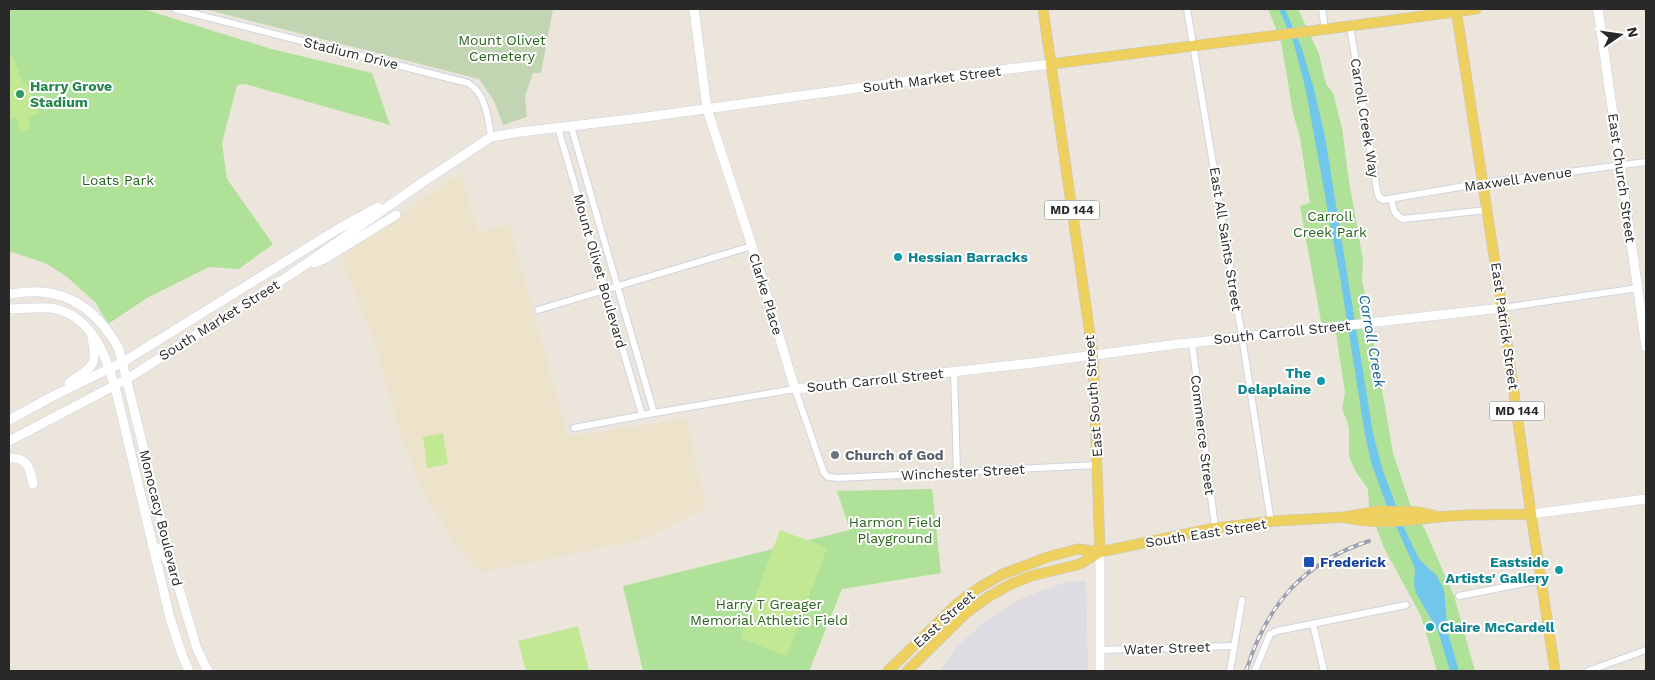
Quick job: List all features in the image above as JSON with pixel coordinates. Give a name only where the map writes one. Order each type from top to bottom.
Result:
[{"type":"main road","name":"Clarke Place","points":[[694,9],[707,109],[752,246],[795,390]]},
{"type":"main road","name":"MD 144","points":[[1042,9],[1051,64]]},
{"type":"main road","name":"South Market Street","points":[[9,441],[127,379],[293,273],[491,137],[923,79],[1476,9]]},
{"type":"main road","name":"East Church Street","points":[[1598,9],[1646,347]]},
{"type":"main road","name":"East Patrick Street","points":[[1457,10],[1554,671]]},
{"type":"main road","name":"East South Street","points":[[1051,64],[1093,355],[1100,552],[1100,671]]},
{"type":"main road","name":"South Market Street","points":[[9,420],[123,362],[338,229],[420,184]]},
{"type":"main road","points":[[293,273],[324,258],[396,215]]},
{"type":"main road","name":"Monocacy Boulevard","points":[[9,294],[40,292],[58,294],[73,300],[88,309],[101,322],[119,349],[174,572],[197,649],[208,671]]},
{"type":"main road","name":"Monocacy Boulevard","points":[[9,309],[52,308],[65,312],[78,319],[91,333],[107,359],[170,618],[189,671]]},
{"type":"main road","name":"South Carroll Street","points":[[795,390],[1192,342],[1502,308]]},
{"type":"main road","points":[[55,395],[87,371],[93,363],[95,356],[91,333]]},
{"type":"main road","points":[[9,458],[23,461],[29,467],[33,484]]},
{"type":"main road","points":[[1531,514],[1646,499]]},
{"type":"main road","name":"South East Street","points":[[1100,552],[1215,528],[1271,522],[1344,517],[1359,521],[1419,512],[1440,517],[1531,514]]},
{"type":"main road","points":[[152,545],[162,551],[174,572]]},
{"type":"main road","name":"East Street","points":[[888,671],[958,603],[980,587],[1004,574],[1033,562],[1078,549],[1100,552]]},
{"type":"main road","name":"East Street","points":[[908,671],[966,613],[988,597],[1030,576],[1080,564],[1100,552]]},
{"type":"street","name":"Stadium Drive","points":[[175,9],[463,81],[476,89],[482,99],[490,123],[491,137]]},
{"type":"street","name":"East All Saints Street","points":[[1187,9],[1271,522]]},
{"type":"street","points":[[1322,9],[1325,29]]},
{"type":"street","name":"Carroll Creek Way","points":[[1350,26],[1377,191],[1379,197],[1383,200],[1391,199]]},
{"type":"street","name":"Mount Olivet Boulevard","points":[[570,126],[654,413]]},
{"type":"street","name":"Mount Olivet Boulevard","points":[[558,128],[642,415]]},
{"type":"street","name":"Maxwell Avenue","points":[[1391,199],[1483,183],[1646,162]]},
{"type":"street","points":[[1391,199],[1394,211],[1403,218],[1487,210]]},
{"type":"street","points":[[538,310],[752,246]]},
{"type":"street","points":[[1502,308],[1638,288]]},
{"type":"street","name":"Commerce Street","points":[[1192,342],[1215,528]]},
{"type":"street","points":[[954,372],[958,472]]},
{"type":"street","name":"South Carroll Street","points":[[574,428],[795,390]]},
{"type":"street","name":"Clarke Place","points":[[795,390],[824,473],[828,477]]},
{"type":"street","name":"Winchester Street","points":[[828,477],[1098,465]]},
{"type":"street","points":[[1459,596],[1541,580]]},
{"type":"street","points":[[1230,671],[1242,600]]},
{"type":"street","points":[[1255,671],[1270,634],[1296,627],[1406,606]]},
{"type":"street","points":[[1313,624],[1324,671]]},
{"type":"street","name":"Water Street","points":[[1100,650],[1234,646]]},
{"type":"street","points":[[1588,671],[1646,650]]},
{"type":"shaded area","points":[[460,173],[479,232],[509,224],[568,437],[686,418],[706,508],[640,540],[482,572],[457,547],[426,497],[401,437],[373,338],[341,257]]},
{"type":"shaded area","points":[[1086,581],[1088,671],[940,671],[957,646],[988,619],[1024,597],[1067,582]]},
{"type":"green space","name":"Loats Park","points":[[9,9],[143,9],[271,49],[372,73],[390,125],[245,84],[237,85],[222,143],[227,179],[273,244],[239,269],[209,267],[147,298],[108,324],[96,303],[67,277],[47,264],[9,251]]},
{"type":"green space","name":"Mount Olivet Cemetery","points":[[204,9],[553,9],[541,73],[533,73],[525,96],[527,117],[503,125],[494,101],[479,79]]},
{"type":"green space","name":"Carroll Creek Park","points":[[1268,9],[1298,9],[1319,54],[1326,84],[1333,93],[1342,128],[1363,260],[1362,280],[1393,453],[1410,504],[1425,530],[1454,596],[1475,671],[1437,671],[1421,616],[1384,548],[1369,507],[1368,489],[1356,472],[1349,457],[1349,429],[1342,409],[1345,393],[1335,326],[1322,327],[1300,206],[1310,203],[1300,138],[1293,113],[1281,41]]},
{"type":"green space","name":"Harry Grove Stadium","points":[[9,54],[14,60],[23,83],[27,83],[39,114],[28,117],[31,128],[21,132],[16,117],[9,119]]},
{"type":"green space","points":[[443,433],[448,464],[427,468],[423,437]]},
{"type":"green space","name":"Harry T Greager Memorial Athletic Field","points":[[932,489],[941,573],[842,589],[809,671],[643,671],[623,586],[850,530],[837,491]]},
{"type":"green space","points":[[780,530],[827,548],[787,656],[740,638]]},
{"type":"green space","points":[[578,626],[589,671],[526,671],[518,641]]},
{"type":"water","points":[[1279,9],[1285,9],[1302,49],[1325,137],[1373,433],[1382,468],[1405,530],[1419,559],[1437,576],[1444,590],[1448,633],[1459,671],[1450,671],[1438,631],[1416,593],[1414,585],[1415,568],[1386,504],[1371,462],[1306,91],[1294,44]]},
{"type":"railway","points":[[1246,671],[1265,626],[1276,607],[1290,590],[1306,574],[1324,561],[1345,550],[1369,541]]},
{"type":"place","name":"Harry Grove Stadium","points":[[20,94]]},
{"type":"place","name":"Hessian Barracks","points":[[898,257]]},
{"type":"place","name":"The Delaplaine","points":[[1321,381]]},
{"type":"place","name":"Church of God","points":[[835,455]]},
{"type":"place","name":"Frederick","points":[[1309,562]]},
{"type":"place","name":"Eastside Artists' Gallery","points":[[1559,570]]},
{"type":"place","name":"Claire McCardell","points":[[1430,627]]},
{"type":"water label","name":"Carroll Creek","points":[[1372,341]]},
{"type":"park label","name":"Harmon Field Playground","points":[[895,530]]}]
